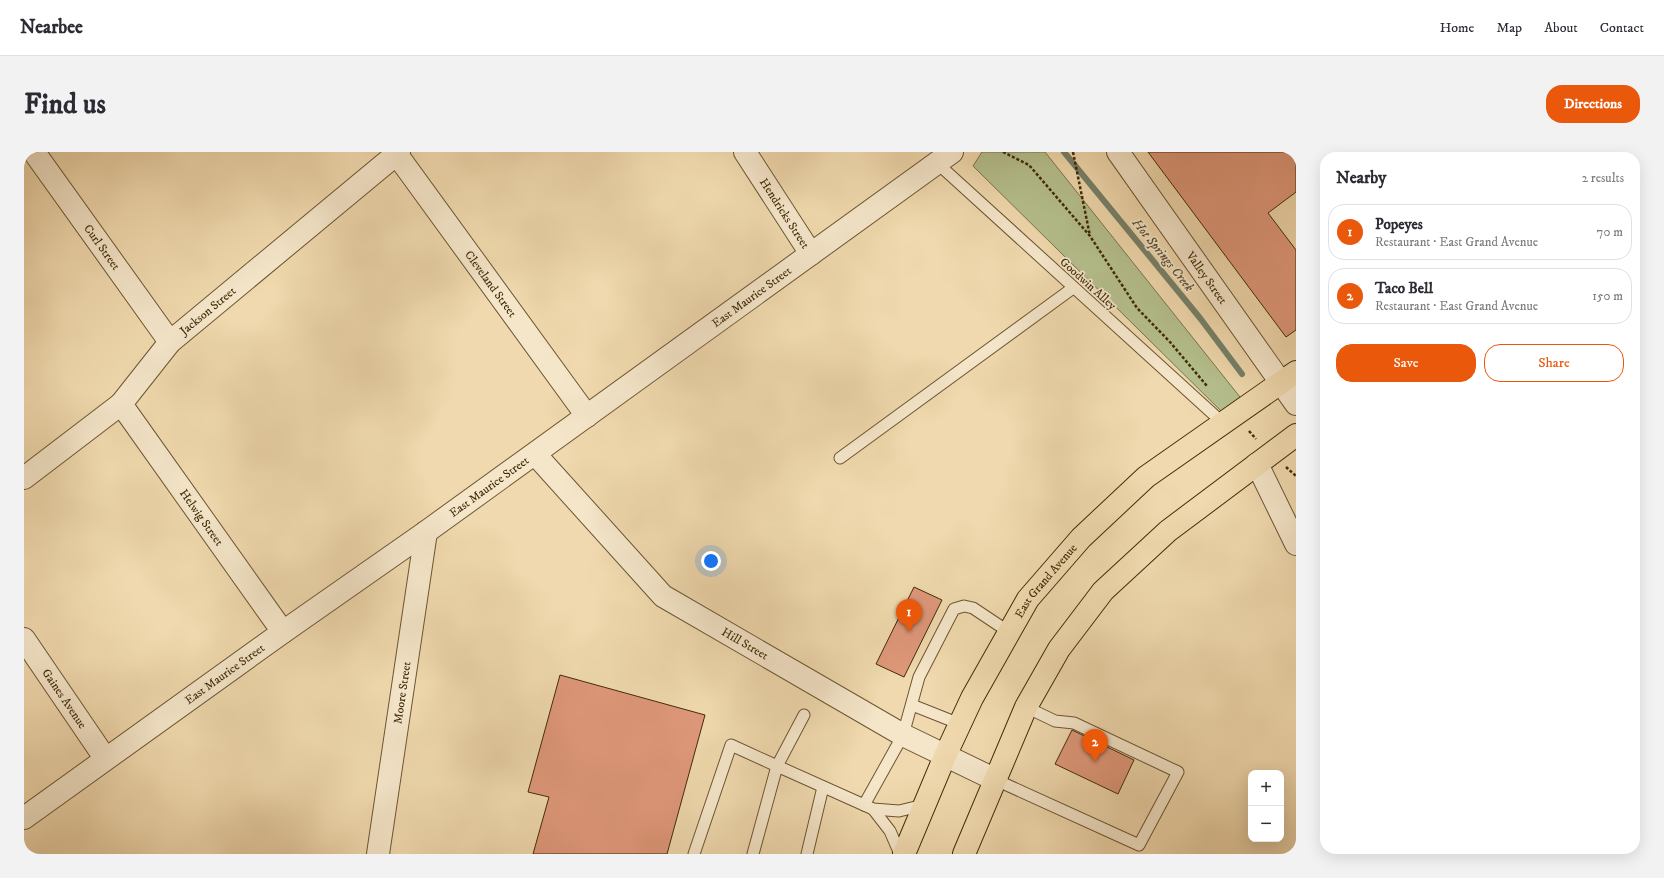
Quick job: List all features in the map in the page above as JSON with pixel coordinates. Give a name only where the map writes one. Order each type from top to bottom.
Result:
[{"type":"main road","name":"East Grand Avenue","points":[[904,854],[945,756],[972,698],[1028,599],[1081,538],[1146,477],[1288,377]]},
{"type":"main road","points":[[964,854],[1026,707],[1059,649],[1103,591],[1168,531],[1296,435]]},
{"type":"street","name":"Curl Street","points":[[34,152],[170,342]]},
{"type":"street","name":"Hendricks Street","points":[[745,152],[811,254]]},
{"type":"street","name":"Valley Street","points":[[1118,152],[1288,377],[1296,404]]},
{"type":"street","name":"Jackson Street","points":[[24,478],[121,404],[170,342],[397,153]]},
{"type":"street","name":"Cleveland Street","points":[[397,153],[587,416]]},
{"type":"street","name":"East Maurice Street","points":[[24,818],[105,758],[426,532],[945,157]]},
{"type":"street","name":"Helwig Street","points":[[121,404],[283,632]]},
{"type":"street","name":"Hill Street","points":[[534,454],[663,596],[903,735],[996,780]]},
{"type":"street","points":[[1264,459],[1296,544]]},
{"type":"street","name":"Moore Street","points":[[378,854],[426,532]]},
{"type":"street","name":"Gaines Avenue","points":[[24,639],[105,758]]},
{"type":"lane","name":"Goodwin Alley","points":[[945,157],[1073,288],[1228,419]]},
{"type":"lane","points":[[840,458],[1073,288]]},
{"type":"lane","points":[[868,807],[903,735],[919,677],[954,609],[964,606],[973,608],[1008,632]]},
{"type":"lane","points":[[912,705],[960,724]]},
{"type":"lane","points":[[996,780],[1139,845],[1178,772],[1074,723],[1055,721],[1026,707]]},
{"type":"lane","points":[[753,854],[778,766],[804,715]]},
{"type":"lane","points":[[694,854],[731,745],[868,807],[899,811],[925,804]]},
{"type":"lane","points":[[807,854],[823,787]]},
{"type":"lane","points":[[868,807],[890,831],[900,854]]},
{"type":"path","points":[[1003,152],[1029,165],[1090,236],[1137,308],[1170,342],[1208,387]]},
{"type":"path","points":[[1073,152],[1090,236]]},
{"type":"path","points":[[1228,419],[1264,459],[1296,476]]},
{"type":"green space","points":[[982,152],[1045,152],[1240,397],[1221,411],[973,166]]},
{"type":"building","points":[[1148,152],[1296,152],[1296,192],[1268,213],[1296,250],[1296,330],[1286,337]]},
{"type":"building","points":[[914,587],[942,600],[904,677],[876,664]]},
{"type":"building","points":[[560,675],[705,715],[667,854],[533,854],[549,797],[528,792]]},
{"type":"building","points":[[1072,730],[1134,760],[1118,794],[1055,764]]},
{"type":"waterway","name":"Hot Springs Creek","points":[[1064,152],[1200,318],[1242,374]]},
{"type":"place","name":"Popeyes","points":[[909,632]]},
{"type":"place","name":"Taco Bell","points":[[1095,762]]}]
